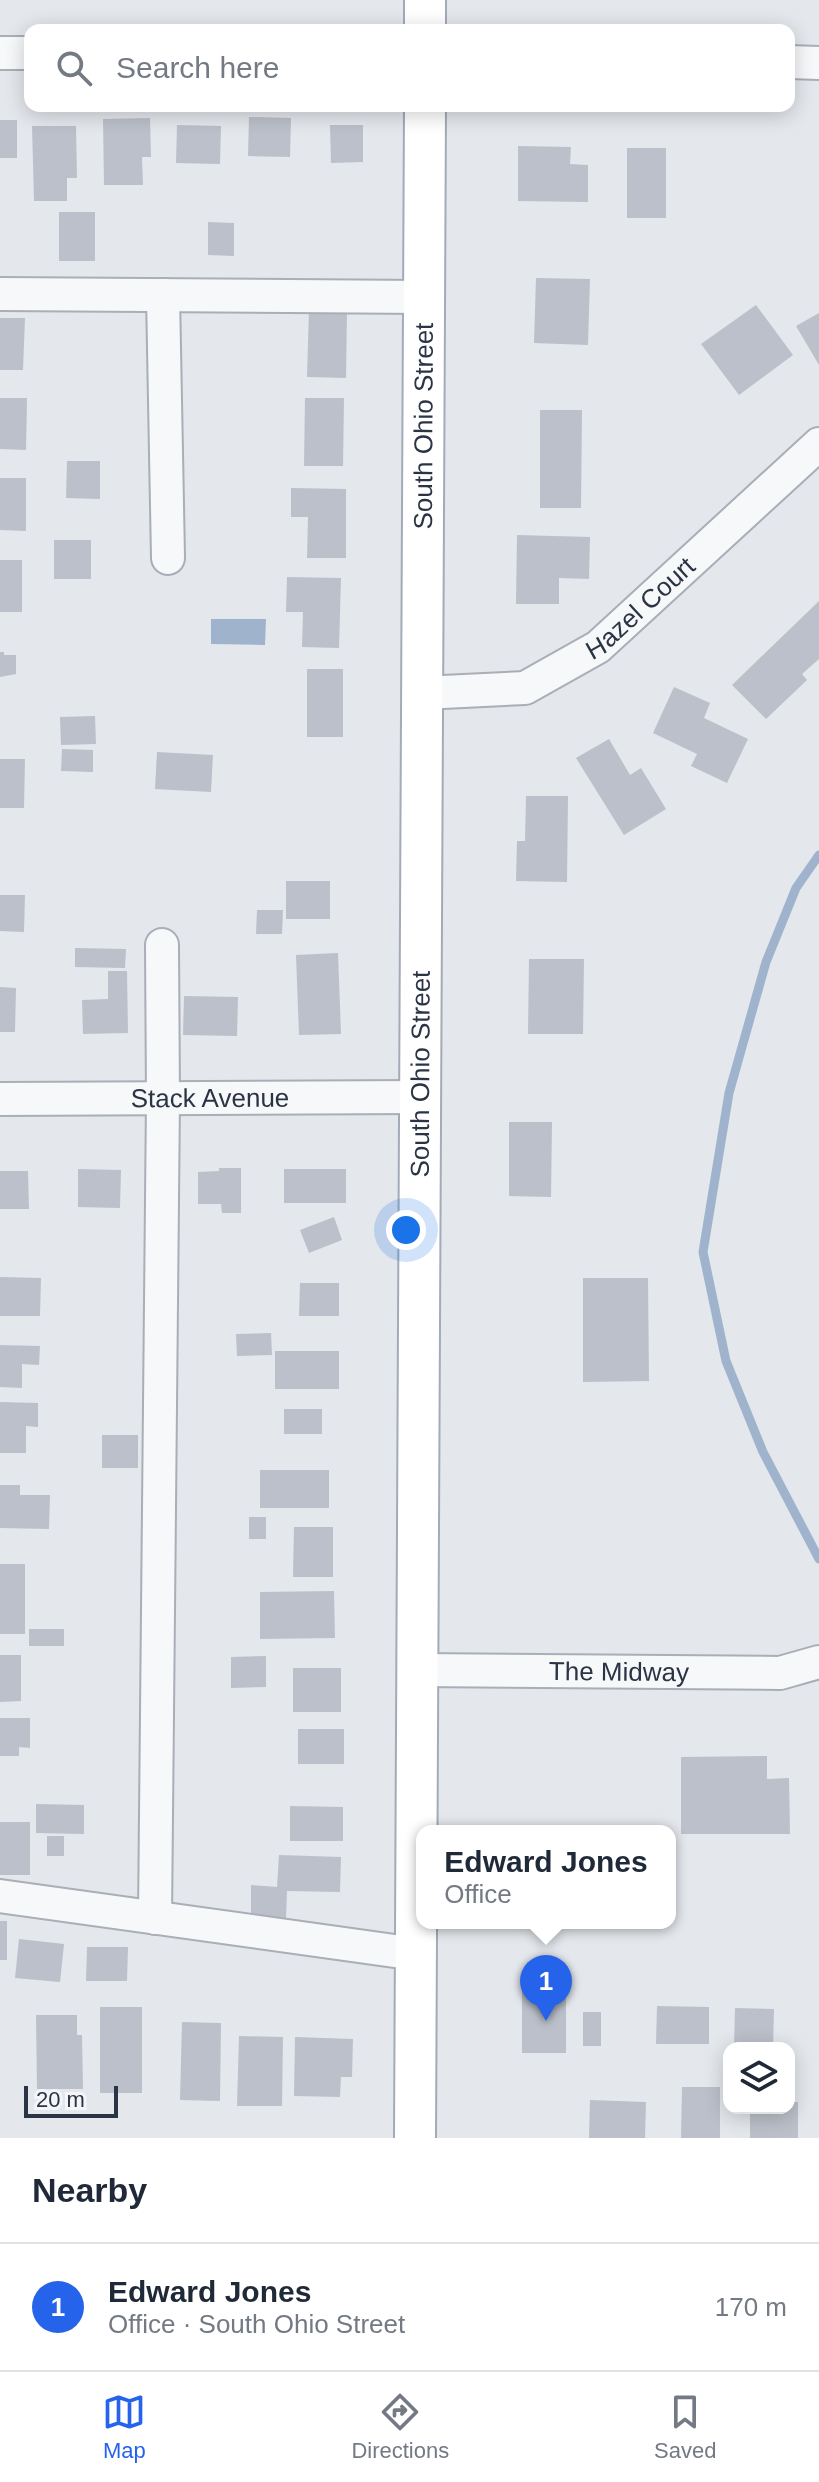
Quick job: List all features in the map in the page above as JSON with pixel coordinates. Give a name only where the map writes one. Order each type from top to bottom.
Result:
[{"type":"main road","points":[[425,0],[425,24]]},
{"type":"main road","name":"South Ohio Street","points":[[416,1825],[425,112]]},
{"type":"main road","name":"South Ohio Street","points":[[415,2138],[416,1929]]},
{"type":"street","points":[[0,53],[24,53]]},
{"type":"street","points":[[795,62],[819,63]]},
{"type":"street","points":[[0,294],[424,297]]},
{"type":"street","points":[[163,295],[168,558]]},
{"type":"street","name":"Hazel Court","points":[[422,693],[525,688],[598,647],[819,444]]},
{"type":"street","points":[[155,1918],[162,945]]},
{"type":"street","name":"Stack Avenue","points":[[0,1099],[420,1097]]},
{"type":"street","name":"The Midway","points":[[417,1670],[780,1673],[819,1662]]},
{"type":"street","points":[[0,1896],[416,1954]]},
{"type":"water","points":[[211,619],[266,619],[265,645],[211,644]]},
{"type":"building","points":[[249,117],[291,118],[290,157],[248,156]]},
{"type":"building","points":[[150,118],[151,157],[142,157],[143,185],[104,185],[103,119]]},
{"type":"building","points":[[0,120],[17,120],[17,158],[0,158]]},
{"type":"building","points":[[177,125],[221,126],[220,164],[176,163]]},
{"type":"building","points":[[330,125],[363,125],[363,162],[331,163]]},
{"type":"building","points":[[32,126],[76,126],[77,178],[67,178],[67,201],[34,201]]},
{"type":"building","points":[[518,146],[571,147],[570,164],[588,165],[588,202],[518,201]]},
{"type":"building","points":[[627,148],[666,148],[666,218],[627,218]]},
{"type":"building","points":[[59,212],[95,212],[95,261],[59,261]]},
{"type":"building","points":[[208,222],[234,223],[234,256],[208,255]]},
{"type":"building","points":[[536,278],[590,279],[588,345],[534,343]]},
{"type":"building","points":[[756,305],[793,355],[739,395],[701,344]]},
{"type":"building","points":[[309,309],[347,310],[346,378],[307,377]]},
{"type":"building","points":[[819,313],[819,365],[796,326]]},
{"type":"building","points":[[0,318],[25,318],[23,370],[0,370]]},
{"type":"building","points":[[0,398],[27,398],[26,450],[0,449]]},
{"type":"building","points":[[305,398],[344,398],[343,466],[304,466]]},
{"type":"building","points":[[540,410],[582,410],[581,508],[540,508]]},
{"type":"building","points":[[67,461],[100,461],[100,499],[66,498]]},
{"type":"building","points":[[0,478],[26,478],[26,531],[0,530]]},
{"type":"building","points":[[291,488],[346,489],[346,558],[307,558],[308,517],[291,517]]},
{"type":"building","points":[[517,535],[590,537],[589,579],[559,578],[559,604],[516,604]]},
{"type":"building","points":[[54,540],[91,540],[91,579],[54,579]]},
{"type":"building","points":[[0,560],[22,560],[22,612],[0,612]]},
{"type":"building","points":[[287,577],[341,578],[339,648],[302,647],[303,612],[286,612]]},
{"type":"building","points":[[819,601],[819,659],[802,674],[807,680],[766,719],[732,685]]},
{"type":"building","points":[[0,652],[16,655],[16,674],[0,677]]},
{"type":"building","points":[[307,669],[343,669],[343,737],[307,737]]},
{"type":"building","points":[[674,687],[710,703],[704,718],[748,739],[727,783],[691,766],[697,754],[653,733]]},
{"type":"building","points":[[95,716],[96,744],[61,745],[60,717]]},
{"type":"building","points":[[609,739],[630,775],[641,768],[666,809],[624,835],[576,758]]},
{"type":"building","points":[[62,749],[93,750],[93,772],[61,771]]},
{"type":"building","points":[[157,752],[213,755],[211,792],[155,789]]},
{"type":"building","points":[[0,759],[25,759],[24,808],[0,808]]},
{"type":"building","points":[[526,796],[568,796],[567,882],[516,881],[517,841],[525,841]]},
{"type":"building","points":[[286,881],[330,881],[330,919],[286,919]]},
{"type":"building","points":[[0,895],[25,895],[24,932],[0,931]]},
{"type":"building","points":[[257,910],[283,910],[282,934],[256,934]]},
{"type":"building","points":[[75,948],[126,949],[125,968],[75,967]]},
{"type":"building","points":[[338,953],[341,1034],[299,1035],[296,955]]},
{"type":"building","points":[[529,959],[584,959],[583,1034],[528,1034]]},
{"type":"building","points":[[108,971],[127,971],[128,1033],[83,1034],[82,1000],[108,999]]},
{"type":"building","points":[[0,987],[16,988],[15,1032],[0,1032]]},
{"type":"building","points":[[184,996],[238,997],[237,1036],[183,1035]]},
{"type":"building","points":[[509,1122],[552,1122],[551,1197],[509,1196]]},
{"type":"building","points":[[219,1168],[241,1168],[241,1213],[222,1213],[221,1204],[198,1204],[198,1172],[219,1171]]},
{"type":"building","points":[[78,1169],[121,1170],[120,1208],[78,1207]]},
{"type":"building","points":[[284,1169],[346,1169],[346,1203],[284,1203]]},
{"type":"building","points":[[0,1171],[28,1171],[29,1209],[0,1209]]},
{"type":"building","points":[[334,1217],[342,1240],[309,1253],[300,1230]]},
{"type":"building","points":[[0,1277],[41,1278],[40,1316],[0,1316]]},
{"type":"building","points":[[583,1278],[648,1278],[649,1381],[583,1382]]},
{"type":"building","points":[[300,1283],[339,1283],[339,1316],[299,1316]]},
{"type":"building","points":[[271,1333],[272,1355],[237,1356],[236,1334]]},
{"type":"building","points":[[0,1345],[40,1346],[39,1365],[22,1364],[22,1388],[0,1387]]},
{"type":"building","points":[[275,1351],[339,1351],[339,1389],[275,1389]]},
{"type":"building","points":[[0,1402],[38,1403],[38,1427],[26,1426],[26,1453],[0,1453]]},
{"type":"building","points":[[284,1409],[322,1409],[322,1434],[284,1434]]},
{"type":"building","points":[[102,1435],[138,1435],[138,1468],[102,1468]]},
{"type":"building","points":[[260,1470],[329,1470],[329,1508],[260,1508]]},
{"type":"building","points":[[0,1485],[20,1485],[20,1495],[50,1495],[49,1529],[0,1528]]},
{"type":"building","points":[[249,1517],[266,1517],[266,1539],[249,1539]]},
{"type":"building","points":[[294,1527],[333,1527],[333,1577],[293,1577]]},
{"type":"building","points":[[0,1564],[25,1564],[25,1634],[0,1634]]},
{"type":"building","points":[[334,1591],[335,1638],[260,1639],[260,1592]]},
{"type":"building","points":[[29,1629],[64,1629],[64,1646],[29,1646]]},
{"type":"building","points":[[0,1655],[21,1655],[21,1701],[0,1702]]},
{"type":"building","points":[[266,1656],[266,1687],[231,1688],[231,1657]]},
{"type":"building","points":[[293,1668],[341,1668],[341,1712],[293,1712]]},
{"type":"building","points":[[0,1718],[30,1718],[30,1748],[19,1747],[19,1756],[0,1756]]},
{"type":"building","points":[[298,1729],[344,1729],[344,1764],[298,1764]]},
{"type":"building","points":[[767,1756],[767,1779],[789,1778],[790,1834],[681,1834],[681,1757]]},
{"type":"building","points":[[36,1804],[84,1805],[84,1834],[36,1833]]},
{"type":"building","points":[[290,1806],[343,1807],[343,1841],[290,1841]]},
{"type":"building","points":[[0,1822],[30,1822],[30,1875],[0,1875]]},
{"type":"building","points":[[47,1836],[64,1836],[64,1856],[47,1856]]},
{"type":"building","points":[[279,1855],[341,1857],[340,1892],[287,1891],[286,1919],[251,1918],[251,1885],[277,1887]]},
{"type":"building","points":[[0,1921],[7,1921],[7,1960],[0,1960]]},
{"type":"building","points":[[19,1939],[64,1944],[60,1982],[15,1978]]},
{"type":"building","points":[[87,1947],[128,1947],[127,1981],[86,1981]]},
{"type":"building","points":[[522,1987],[566,1987],[566,2053],[522,2053]]},
{"type":"building","points":[[657,2006],[709,2007],[709,2044],[656,2044]]},
{"type":"building","points":[[100,2007],[142,2007],[142,2093],[100,2093]]},
{"type":"building","points":[[735,2008],[774,2009],[773,2042],[734,2042]]},
{"type":"building","points":[[583,2012],[601,2012],[601,2046],[583,2046]]},
{"type":"building","points":[[36,2015],[77,2015],[77,2035],[82,2035],[83,2089],[37,2089]]},
{"type":"building","points":[[182,2022],[221,2023],[220,2101],[180,2100]]},
{"type":"building","points":[[239,2036],[283,2037],[282,2106],[237,2106]]},
{"type":"building","points":[[295,2037],[353,2039],[352,2077],[341,2077],[340,2097],[294,2096]]},
{"type":"building","points":[[682,2087],[720,2087],[720,2138],[681,2138]]},
{"type":"building","points":[[590,2100],[646,2102],[645,2138],[589,2138]]},
{"type":"building","points":[[795,2102],[798,2102],[798,2138],[750,2138],[750,2114],[795,2114]]},
{"type":"waterway","points":[[819,855],[796,888],[766,962],[729,1093],[703,1252],[726,1361],[763,1452],[819,1559]]},
{"type":"place","name":"Edward Jones","points":[[546,2021]]}]
